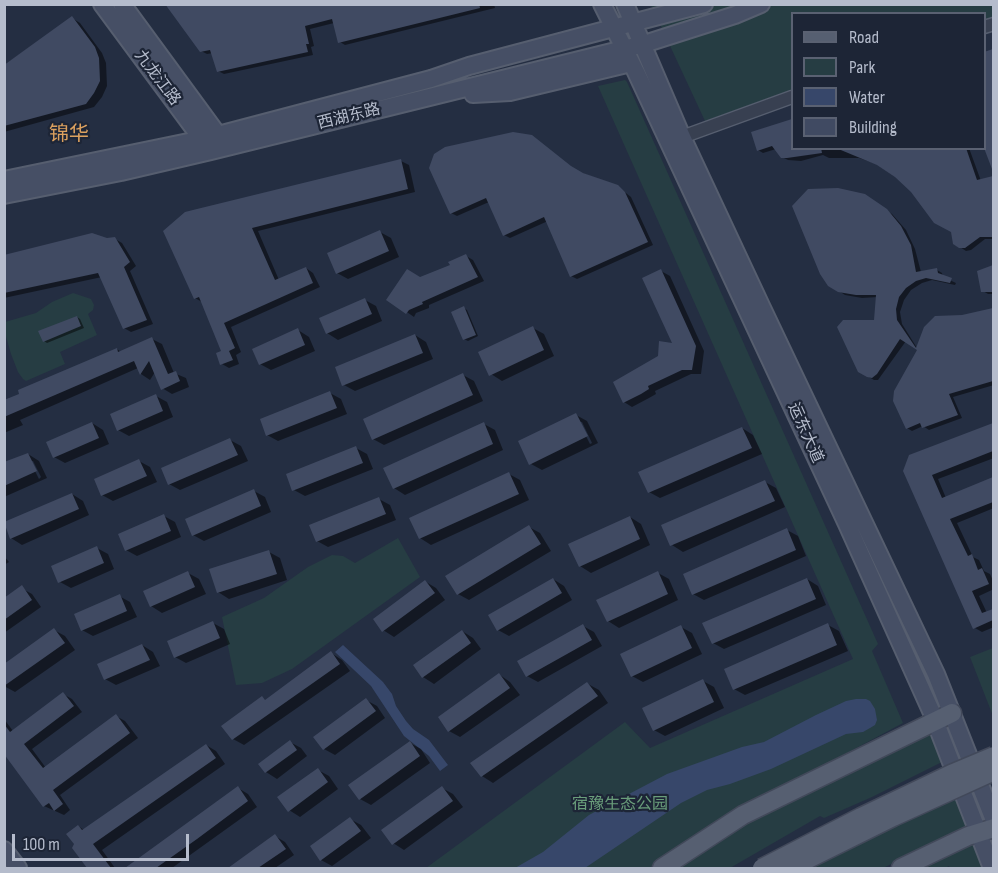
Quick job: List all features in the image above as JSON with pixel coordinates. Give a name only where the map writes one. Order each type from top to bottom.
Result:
[{"type":"main road","name":"运东大道","points":[[602,4],[993,820]]},
{"type":"main road","name":"运东大道","points":[[625,4],[682,137],[936,674],[944,717],[986,830],[992,868]]},
{"type":"main road","name":"西湖东路","points":[[4,195],[121,172],[613,28],[704,4]]},
{"type":"main road","name":"西湖东路","points":[[4,180],[215,143],[628,56],[644,44],[761,4]]},
{"type":"main road","name":"九龙江路","points":[[113,7],[215,143]]},
{"type":"main road","points":[[662,868],[742,815],[944,717]]},
{"type":"main road","points":[[762,868],[871,812],[993,756]]},
{"type":"main road","points":[[790,868],[993,771]]},
{"type":"main road","points":[[901,868],[986,830]]},
{"type":"main road","points":[[4,850],[18,868]]},
{"type":"street","points":[[682,137],[791,97]]},
{"type":"green space","points":[[993,4],[994,16],[986,20],[986,12],[791,12],[791,90],[705,121],[651,5]]},
{"type":"green space","name":"宿豫生态公园","points":[[625,80],[878,644],[872,651],[903,723],[780,789],[650,868],[426,868],[625,722],[650,748],[853,659],[598,86]]},
{"type":"green space","points":[[73,293],[91,299],[94,305],[93,310],[88,314],[97,335],[60,352],[65,364],[26,381],[18,372],[11,354],[5,333],[5,322],[36,313],[52,302]]},
{"type":"green space","points":[[398,538],[420,577],[292,669],[262,683],[236,685],[222,617],[264,598],[308,567],[332,555],[343,556],[355,563]]},
{"type":"green space","points":[[993,648],[993,716],[970,657]]},
{"type":"green space","points":[[935,729],[946,760],[872,797],[824,818],[820,816],[730,868],[673,868],[728,831]]},
{"type":"green space","points":[[962,794],[968,827],[883,868],[810,868],[839,852]]},
{"type":"green space","points":[[970,843],[979,846],[993,868],[950,868],[949,866],[921,868]]},
{"type":"water","points":[[343,645],[383,682],[406,721],[429,740],[448,765],[440,771],[429,756],[404,736],[371,686],[335,652]]},
{"type":"water","points":[[856,699],[870,701],[875,709],[877,720],[875,725],[863,732],[846,734],[771,769],[707,790],[681,803],[585,868],[515,868],[543,852],[589,815],[667,774],[742,747],[764,742],[816,715],[846,701]]},
{"type":"building","points":[[165,4],[479,4],[480,8],[338,43],[332,19],[305,26],[309,44],[306,44],[308,52],[217,72],[210,50],[200,52]]},
{"type":"building","points":[[72,16],[95,47],[99,58],[100,81],[94,93],[86,104],[4,126],[4,65]]},
{"type":"building","points":[[993,49],[993,169],[985,150],[986,51]]},
{"type":"building","points":[[791,119],[791,150],[821,150],[822,153],[781,158],[772,146],[757,151],[751,132]]},
{"type":"building","points":[[513,132],[532,135],[583,173],[618,185],[625,192],[648,242],[570,277],[544,217],[503,236],[486,198],[450,214],[429,168],[434,154],[445,147]]},
{"type":"building","points":[[841,150],[967,150],[977,180],[993,176],[993,237],[980,237],[965,248],[959,248],[953,244],[951,232],[934,223],[911,192],[877,165]]},
{"type":"building","points":[[401,159],[408,189],[252,228],[275,280],[306,267],[313,283],[224,323],[235,348],[229,351],[233,360],[220,365],[216,353],[221,351],[199,297],[194,299],[163,231],[185,212]]},
{"type":"building","points":[[838,188],[865,194],[887,209],[901,226],[911,245],[916,272],[937,268],[938,273],[952,278],[950,283],[926,278],[916,281],[899,297],[896,309],[897,320],[916,348],[924,327],[935,316],[962,315],[993,308],[993,381],[949,394],[958,415],[922,428],[920,423],[906,429],[893,401],[894,391],[917,350],[900,339],[872,378],[858,372],[837,327],[843,320],[874,320],[876,295],[838,292],[828,286],[820,274],[792,206],[808,189]]},
{"type":"building","points":[[380,230],[389,251],[336,274],[327,253]]},
{"type":"building","points":[[92,233],[107,238],[115,237],[130,262],[124,267],[147,320],[123,329],[98,273],[4,293],[4,255]]},
{"type":"building","points":[[466,254],[478,277],[422,302],[423,304],[409,310],[406,314],[386,300],[407,269],[420,277],[450,265],[448,262]]},
{"type":"building","points":[[993,265],[993,292],[981,292],[977,271]]},
{"type":"building","points":[[661,269],[696,346],[692,370],[682,370],[648,386],[649,389],[623,403],[613,382],[658,356],[659,341],[672,343],[642,278]]},
{"type":"building","points":[[365,298],[372,314],[326,334],[319,318]]},
{"type":"building","points":[[464,306],[476,335],[463,340],[451,312]]},
{"type":"building","points":[[77,316],[81,326],[43,342],[38,331]]},
{"type":"building","points":[[533,326],[544,350],[489,376],[478,352]]},
{"type":"building","points":[[298,328],[305,345],[259,365],[252,349]]},
{"type":"building","points":[[415,334],[423,353],[342,386],[335,367]]},
{"type":"building","points":[[152,337],[168,374],[176,371],[180,381],[161,390],[149,361],[140,375],[134,361],[4,417],[4,400],[19,394],[18,390],[117,348],[118,352]]},
{"type":"building","points":[[463,373],[473,395],[372,440],[363,419]]},
{"type":"building","points":[[330,391],[337,408],[266,436],[260,419]]},
{"type":"building","points":[[156,394],[163,411],[117,431],[110,414]]},
{"type":"building","points":[[576,413],[588,436],[529,465],[518,441]]},
{"type":"building","points":[[92,422],[99,438],[53,458],[46,442]]},
{"type":"building","points":[[484,422],[493,444],[393,489],[383,468]]},
{"type":"building","points":[[993,423],[993,451],[932,475],[942,498],[993,477],[993,502],[950,519],[968,556],[972,554],[978,570],[982,568],[989,584],[972,591],[982,613],[993,609],[993,620],[973,629],[903,471],[909,455]]},
{"type":"building","points":[[742,427],[752,448],[648,493],[638,472]]},
{"type":"building","points":[[230,438],[238,455],[168,485],[161,468]]},
{"type":"building","points":[[356,446],[363,463],[292,491],[286,474]]},
{"type":"building","points":[[28,453],[37,471],[4,486],[4,462]]},
{"type":"building","points":[[139,459],[147,476],[101,496],[94,479]]},
{"type":"building","points":[[509,472],[519,494],[419,539],[409,518]]},
{"type":"building","points":[[765,480],[775,501],[670,546],[661,525]]},
{"type":"building","points":[[254,489],[261,506],[192,536],[185,519]]},
{"type":"building","points":[[72,493],[79,509],[10,539],[4,522]]},
{"type":"building","points":[[379,497],[386,514],[316,542],[309,525]]},
{"type":"building","points":[[164,514],[171,531],[125,551],[118,534]]},
{"type":"building","points":[[630,516],[640,539],[579,567],[568,544]]},
{"type":"building","points":[[529,525],[541,544],[457,595],[445,576]]},
{"type":"building","points":[[787,528],[796,550],[692,595],[683,574]]},
{"type":"building","points":[[97,546],[104,563],[58,583],[51,566]]},
{"type":"building","points":[[269,550],[277,574],[217,593],[209,569]]},
{"type":"building","points":[[188,571],[195,587],[150,607],[143,591]]},
{"type":"building","points":[[658,571],[668,594],[607,622],[596,600]]},
{"type":"building","points":[[553,578],[562,593],[497,631],[488,615]]},
{"type":"building","points":[[807,578],[816,599],[712,644],[702,623]]},
{"type":"building","points":[[425,580],[435,593],[382,632],[373,619]]},
{"type":"building","points":[[22,585],[32,600],[4,620],[4,598]]},
{"type":"building","points":[[120,594],[127,611],[81,631],[74,614]]},
{"type":"building","points":[[213,621],[220,638],[174,658],[167,641]]},
{"type":"building","points":[[828,623],[837,645],[733,690],[724,669]]},
{"type":"building","points":[[583,624],[592,640],[526,677],[517,661]]},
{"type":"building","points":[[681,625],[692,648],[631,677],[620,654]]},
{"type":"building","points":[[54,628],[65,643],[4,686],[4,664]]},
{"type":"building","points":[[462,630],[471,643],[422,678],[413,665]]},
{"type":"building","points":[[142,644],[150,660],[104,680],[97,664]]},
{"type":"building","points":[[331,651],[340,664],[232,740],[221,726],[262,696],[265,700]]},
{"type":"building","points":[[499,673],[510,688],[448,732],[438,717]]},
{"type":"building","points":[[703,679],[714,702],[653,731],[642,708]]},
{"type":"building","points":[[587,682],[598,696],[481,777],[470,763]]},
{"type":"building","points":[[63,692],[74,706],[24,744],[43,768],[116,714],[130,733],[53,790],[63,804],[54,811],[49,803],[43,807],[4,754],[4,724],[10,732]]},
{"type":"building","points":[[366,698],[376,711],[323,750],[313,737]]},
{"type":"building","points":[[290,740],[297,750],[265,773],[258,764]]},
{"type":"building","points":[[410,741],[420,756],[359,800],[348,785]]},
{"type":"building","points":[[206,744],[216,758],[93,844],[111,868],[87,868],[72,848],[74,844],[66,834],[78,825],[82,830]]},
{"type":"building","points":[[318,768],[328,782],[288,812],[277,797]]},
{"type":"building","points":[[238,786],[248,801],[197,839],[156,868],[125,868]]},
{"type":"building","points":[[442,786],[453,801],[392,845],[381,830]]},
{"type":"building","points":[[350,817],[361,831],[320,861],[310,846]]},
{"type":"building","points":[[275,834],[286,849],[258,868],[228,868]]},
{"type":"district","name":"锦华","points":[[69,135]]}]
